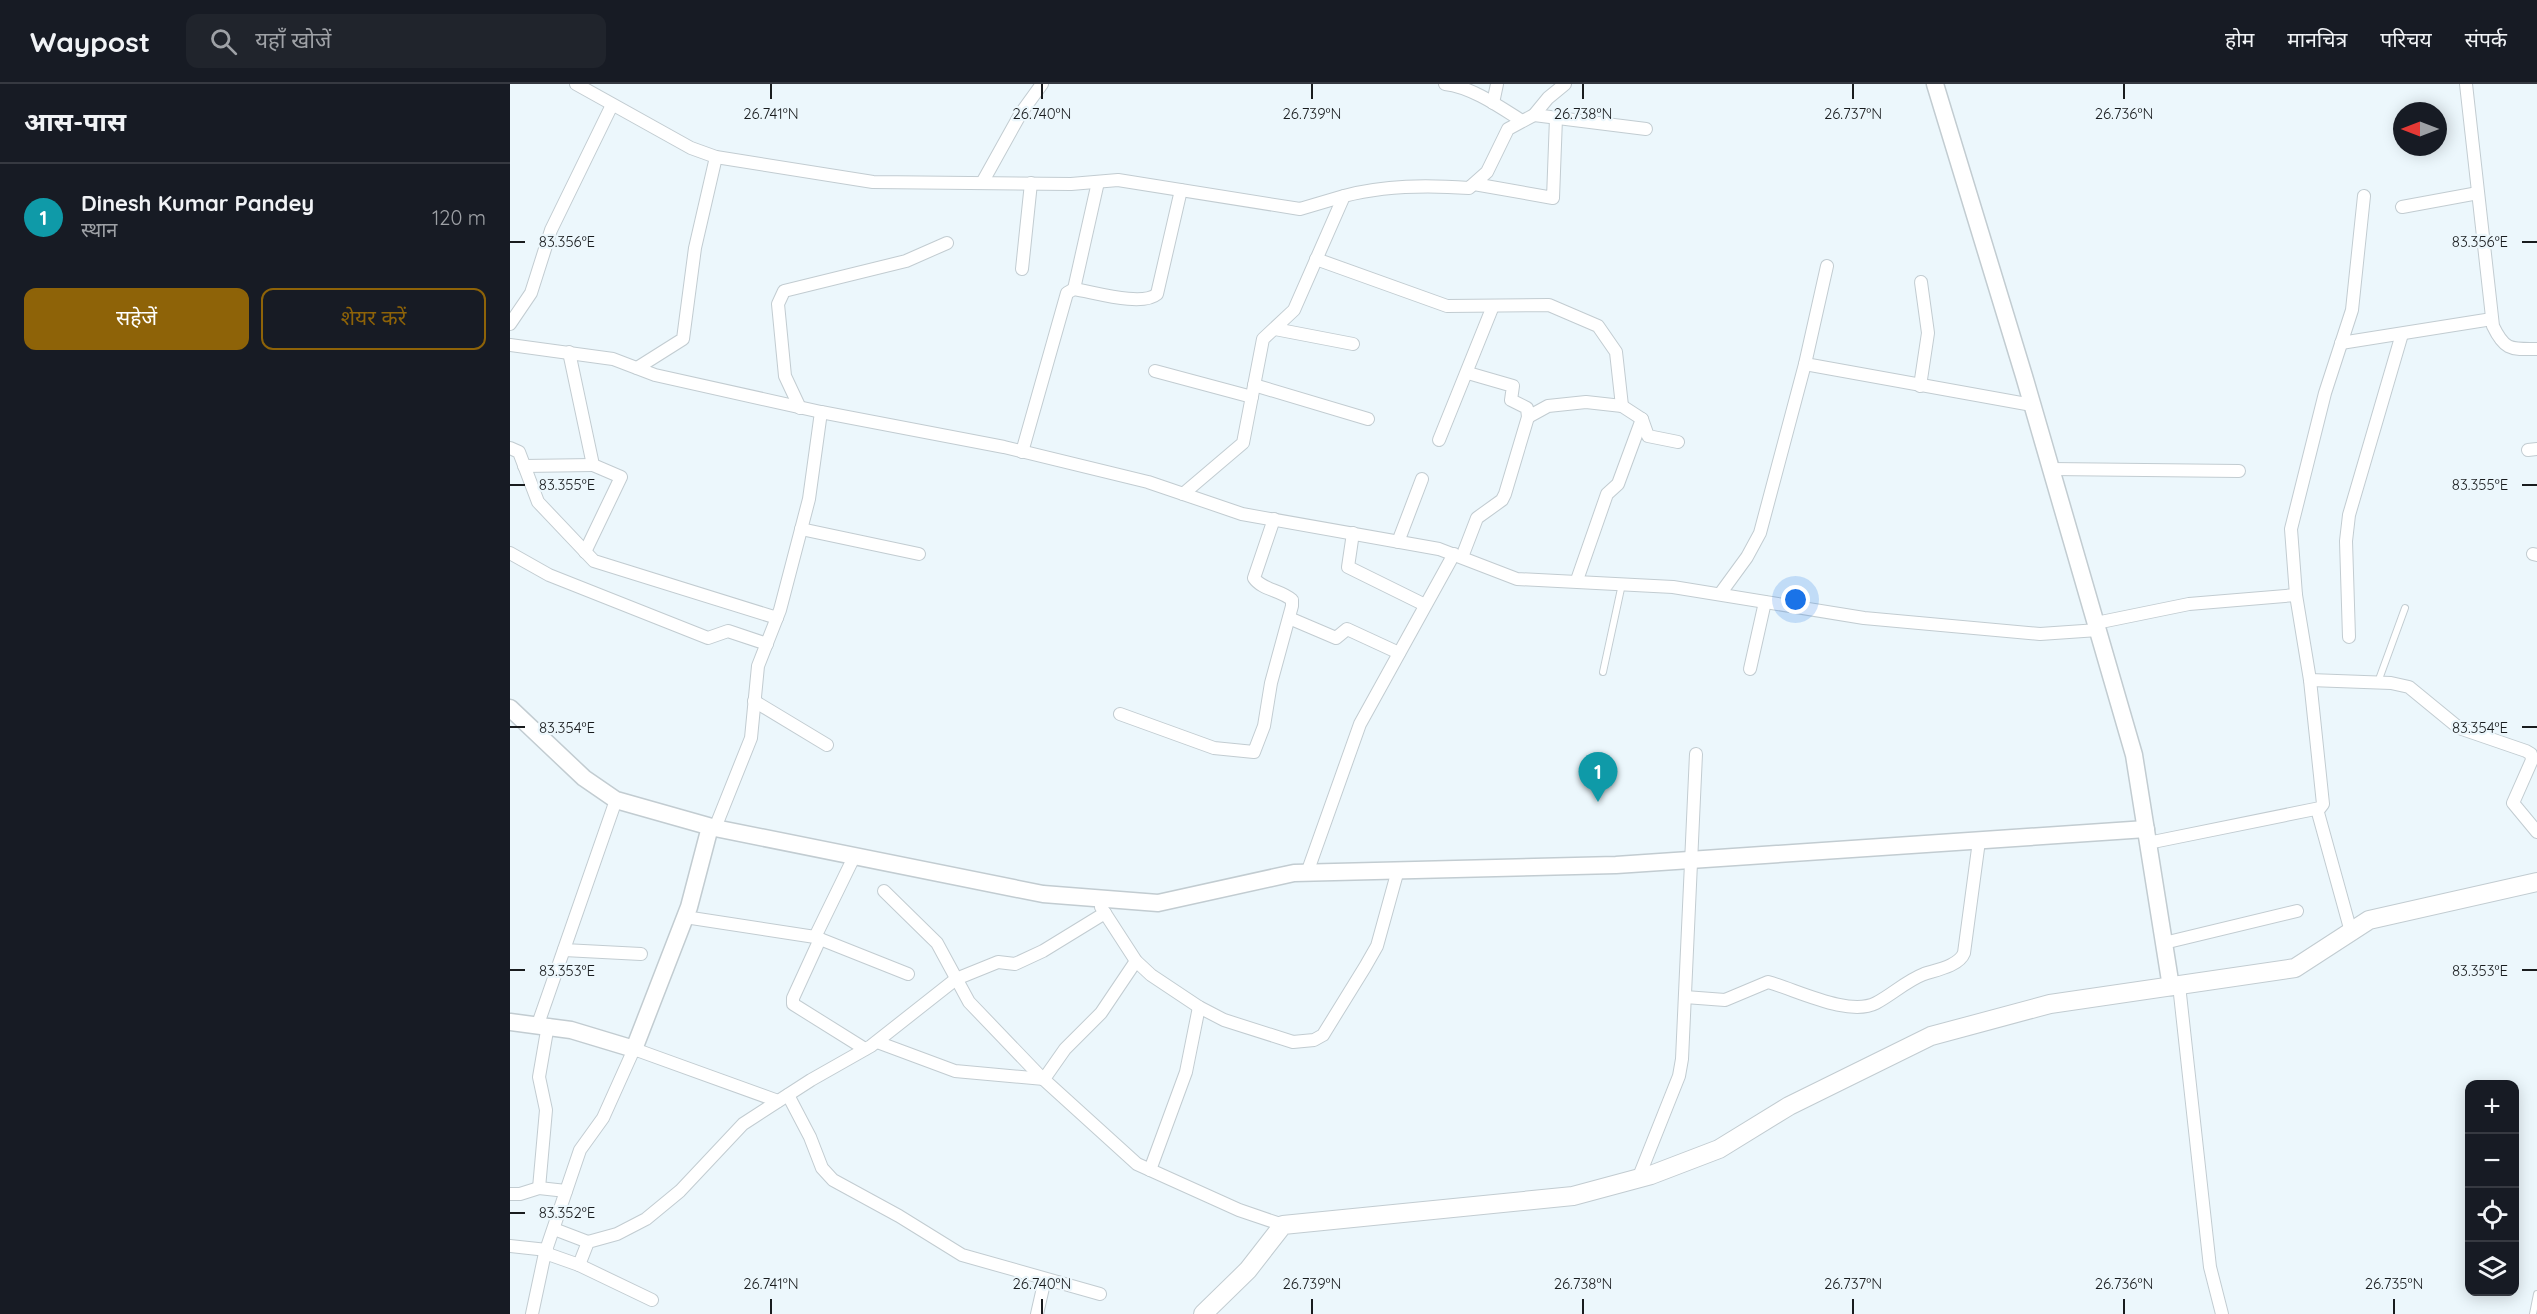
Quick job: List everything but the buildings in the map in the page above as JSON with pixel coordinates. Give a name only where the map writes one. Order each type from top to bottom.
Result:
[{"type":"main road","points":[[1203,1314],[1248,1270],[1283,1225],[1573,1196],[1638,1179],[1719,1149],[1790,1106],[1931,1036],[2050,1005],[2295,968],[2369,920],[2537,882]]},
{"type":"street","points":[[576,84],[691,148],[716,157],[873,182],[1031,183],[1118,180],[1300,209],[1372,188],[1431,185],[1469,188],[1487,172],[1508,129],[1534,115],[1548,98],[1565,84]]},
{"type":"street","points":[[982,183],[1021,113],[1042,84]]},
{"type":"street","points":[[1445,84],[1458,86],[1493,103],[1522,121]]},
{"type":"street","points":[[1493,103],[1497,84]]},
{"type":"street","points":[[1935,84],[2134,755],[2164,943],[2175,986],[2210,1267],[2222,1314]]},
{"type":"street","points":[[2466,84],[2492,319],[2500,341],[2510,349],[2537,349]]},
{"type":"street","points":[[510,324],[531,293],[551,230],[612,105]]},
{"type":"street","points":[[1534,115],[1646,129]]},
{"type":"street","points":[[1474,184],[1552,198],[1556,118]]},
{"type":"street","points":[[637,368],[683,339],[695,248],[716,157]]},
{"type":"street","points":[[1074,289],[1098,182]]},
{"type":"street","points":[[1022,269],[1031,183]]},
{"type":"street","points":[[1022,452],[1067,293],[1074,289],[1140,300],[1152,298],[1157,294],[1181,190]]},
{"type":"street","points":[[2402,207],[2478,193]]},
{"type":"street","points":[[1183,494],[1243,443],[1263,339],[1294,310],[1344,196]]},
{"type":"street","points":[[510,708],[584,778],[616,800],[713,828],[1043,894],[1158,903],[1294,873],[1616,865],[1979,841],[2147,836],[2317,808],[2323,804],[2324,798],[2310,680],[2296,595],[2291,542],[2293,513],[2325,393],[2355,296],[2364,196]]},
{"type":"street","points":[[800,408],[785,376],[778,304],[784,291],[789,287],[906,261],[947,243]]},
{"type":"street","points":[[1316,260],[1441,304],[1458,307],[1554,306],[1603,329],[1616,352],[1622,406]]},
{"type":"street","points":[[1720,594],[1747,557],[1760,533],[1805,364],[1827,266]]},
{"type":"street","points":[[1920,386],[1928,333],[1921,282]]},
{"type":"street","points":[[1440,440],[1493,306]]},
{"type":"street","points":[[2341,344],[2492,319]]},
{"type":"street","points":[[1275,329],[1353,344]]},
{"type":"street","points":[[2349,637],[2346,541],[2349,515],[2402,333]]},
{"type":"street","points":[[510,345],[614,359],[655,375],[800,408],[1022,452],[1148,482],[1242,514],[1440,549],[1517,579],[1622,583],[1720,594],[1864,618],[2040,634],[2097,626],[2189,604],[2296,595]]},
{"type":"street","points":[[569,352],[593,465]]},
{"type":"street","points":[[1805,364],[2032,405]]},
{"type":"street","points":[[1155,371],[1253,391],[1368,419]]},
{"type":"street","points":[[1307,873],[1360,724],[1425,605],[1458,556],[1477,518],[1497,504],[1505,494],[1528,417],[1527,408],[1511,400],[1513,386],[1468,373]]},
{"type":"street","points":[[1528,417],[1548,406],[1586,402],[1622,406],[1642,419],[1648,436],[1678,442]]},
{"type":"street","points":[[532,1314],[546,1252],[580,1150],[603,1118],[634,1049],[686,917],[713,828],[752,738],[758,666],[777,618],[801,529],[808,499],[821,412]]},
{"type":"street","points":[[1577,580],[1607,494],[1618,484],[1642,419]]},
{"type":"street","points":[[510,448],[519,452],[538,502],[594,561],[777,618]]},
{"type":"street","points":[[524,466],[593,465],[621,477],[585,552]]},
{"type":"street","points":[[2051,469],[2239,471]]},
{"type":"street","points":[[1398,542],[1422,479]]},
{"type":"street","points":[[1120,714],[1214,748],[1254,752],[1264,726],[1271,683],[1292,600],[1258,583],[1254,578],[1274,519]]},
{"type":"street","points":[[801,529],[919,554]]},
{"type":"street","points":[[1353,533],[1348,567],[1425,605]]},
{"type":"street","points":[[510,553],[549,575],[708,638],[728,630],[767,644]]},
{"type":"street","points":[[1750,669],[1765,602]]},
{"type":"street","points":[[1289,618],[1336,638],[1347,629],[1399,653]]},
{"type":"street","points":[[2310,680],[2378,682],[2409,687],[2459,728],[2531,754],[2532,760],[2513,803],[2537,832]]},
{"type":"street","points":[[754,701],[827,745]]},
{"type":"street","points":[[1638,1179],[1681,1068],[1696,754]]},
{"type":"street","points":[[539,1188],[546,1110],[539,1077],[543,1025],[564,950],[616,800]]},
{"type":"street","points":[[2317,808],[2351,932]]},
{"type":"street","points":[[1685,998],[1715,1001],[1734,999],[1768,982],[1837,1004],[1864,1007],[1875,1003],[1909,980],[1958,962],[1964,953],[1979,841]]},
{"type":"street","points":[[855,857],[817,938],[793,998],[793,1004],[865,1049]]},
{"type":"street","points":[[1095,898],[1136,961],[1151,975],[1198,1007],[1224,1020],[1293,1042],[1314,1040],[1323,1035],[1377,946],[1398,870]]},
{"type":"street","points":[[884,891],[937,943],[969,1002],[1044,1079],[1137,1164],[1239,1210],[1283,1225]]},
{"type":"street","points":[[2164,943],[2297,910]]},
{"type":"street","points":[[554,1229],[588,1242],[617,1234],[646,1219],[680,1191],[742,1124],[877,1042],[956,979],[998,962],[1015,964],[1043,951],[1105,913]]},
{"type":"street","points":[[686,917],[817,938],[908,974]]},
{"type":"street","points":[[564,950],[640,954]]},
{"type":"street","points":[[1044,1079],[1065,1049],[1101,1013],[1136,961]]},
{"type":"street","points":[[1150,1170],[1186,1072],[1198,1007]]},
{"type":"street","points":[[510,1022],[543,1025],[634,1049],[783,1098],[810,1137],[822,1168],[833,1180],[899,1216],[954,1251],[1100,1294]]},
{"type":"street","points":[[877,1042],[955,1071],[1044,1079]]},
{"type":"street","points":[[510,1194],[520,1194],[539,1188],[566,1191]]},
{"type":"street","points":[[579,1265],[588,1242]]},
{"type":"street","points":[[510,1246],[546,1252],[652,1300]]},
{"type":"street","points":[[1037,1314],[1045,1279]]},
{"type":"lane","points":[[1603,672],[1622,583]]},
{"type":"lane","points":[[2378,682],[2405,608]]},
{"type":"lane","points":[[2533,1314],[2537,1294]]},
{"type":"place","name":"Dinesh Kumar Pandey","points":[[1598,802]]}]
